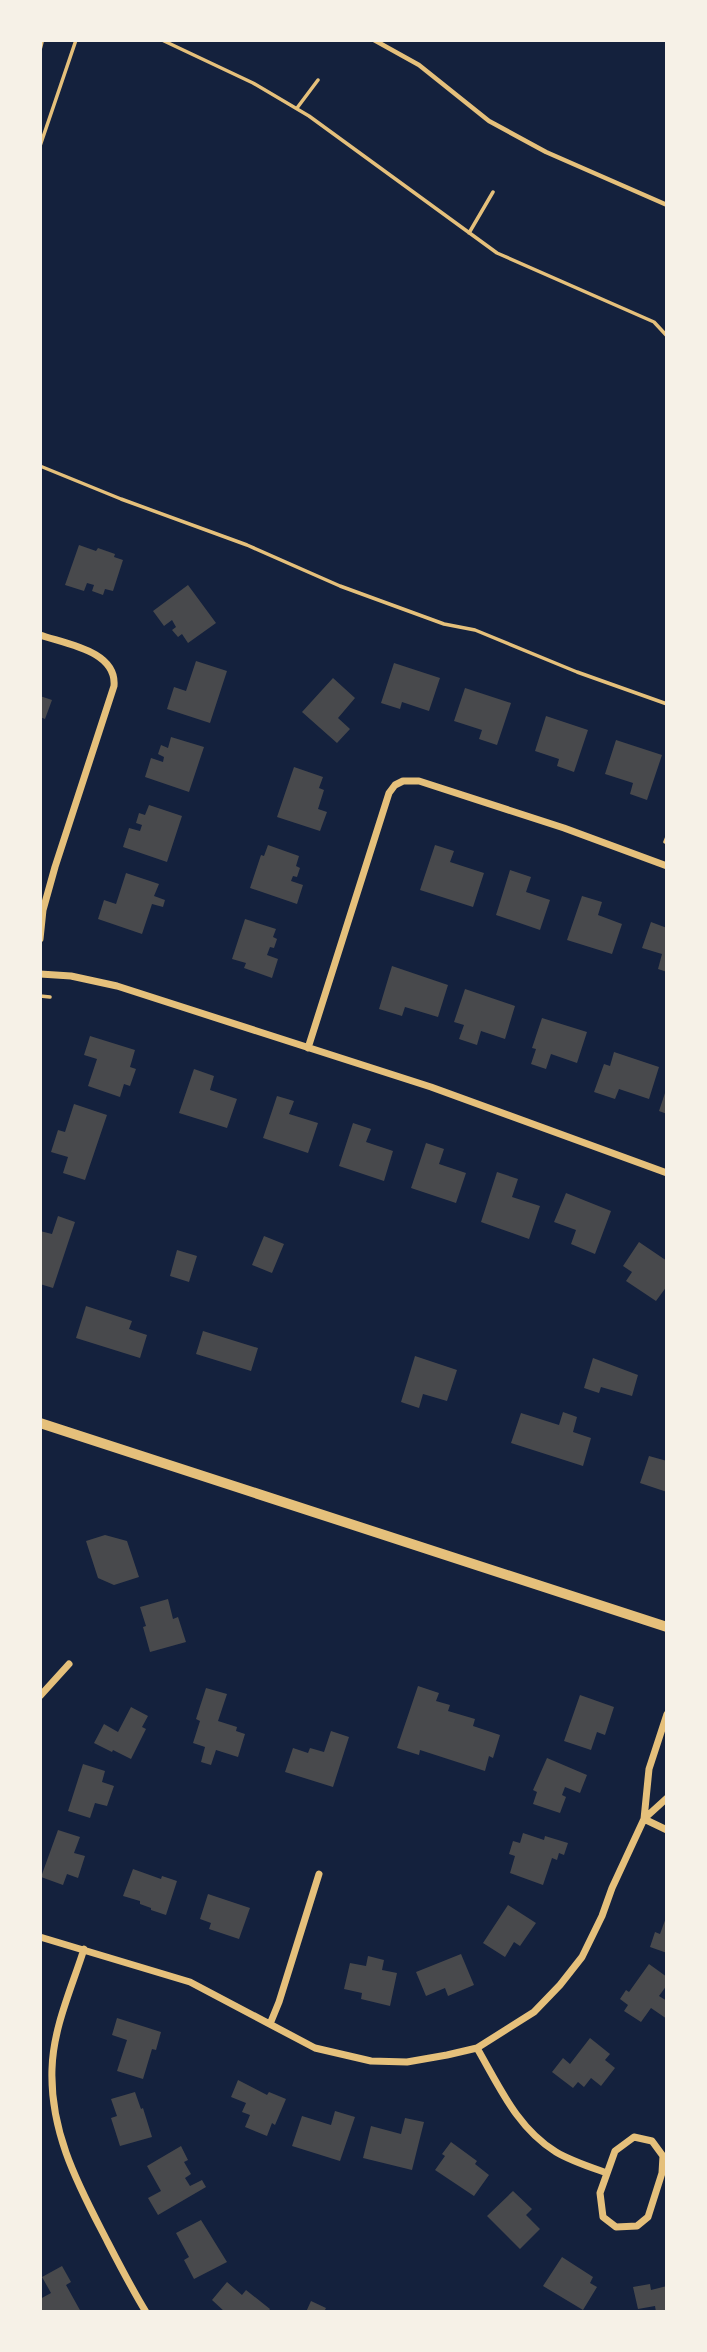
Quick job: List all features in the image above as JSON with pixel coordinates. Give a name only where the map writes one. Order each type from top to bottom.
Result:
[{"type":"street","points":[[40,635],[105,659],[115,676],[52,878],[43,910],[40,939]]},
{"type":"street","points":[[308,1048],[389,793],[395,785],[403,781],[419,781],[667,866]]},
{"type":"street","points":[[40,974],[81,978],[117,986],[455,1096],[667,1173]]},
{"type":"street","points":[[40,1423],[667,1627]]},
{"type":"street","points":[[40,1696],[69,1664]]},
{"type":"street","points":[[40,1937],[190,1982],[316,2048],[371,2061],[407,2062],[477,2048],[534,2012],[561,1985],[582,1957],[644,1819],[649,1769],[667,1714]]},
{"type":"street","points":[[644,1819],[667,1798]]},
{"type":"street","points":[[644,1819],[667,1830]]},
{"type":"street","points":[[270,2024],[319,1874]]},
{"type":"street","points":[[84,1949],[55,2045],[52,2067],[56,2122],[60,2140],[80,2188],[146,2312]]},
{"type":"street","points":[[477,2048],[524,2126],[556,2152],[607,2173]]},
{"type":"street","points":[[634,2137],[652,2141],[663,2156],[662,2173],[648,2217],[637,2227],[616,2227],[603,2217],[600,2193],[607,2173],[615,2151],[634,2137]]},
{"type":"lane","points":[[40,48],[42,40]]},
{"type":"lane","points":[[374,40],[419,65],[489,121],[546,152],[667,205]]},
{"type":"path","points":[[40,146],[76,40]]},
{"type":"path","points":[[162,40],[253,83],[297,108],[497,253],[654,322],[667,337]]},
{"type":"path","points":[[297,108],[318,80]]},
{"type":"path","points":[[469,233],[493,192]]},
{"type":"path","points":[[40,466],[247,545],[340,586],[444,624],[475,630],[577,672],[667,704]]},
{"type":"path","points":[[40,996],[50,997]]},
{"type":"building","points":[[79,545],[96,551],[98,548],[123,560],[113,591],[105,589],[103,595],[92,591],[94,585],[87,583],[84,591],[65,585]]},
{"type":"building","points":[[188,585],[216,623],[188,643],[182,634],[178,637],[172,630],[176,627],[172,620],[164,626],[153,611]]},
{"type":"building","points":[[196,661],[227,671],[210,723],[167,709],[174,687],[186,691]]},
{"type":"building","points":[[394,663],[440,678],[429,711],[402,702],[400,709],[381,703]]},
{"type":"building","points":[[333,678],[355,698],[338,718],[350,729],[337,743],[302,712]]},
{"type":"building","points":[[465,688],[511,703],[497,745],[479,739],[482,730],[454,721]]},
{"type":"building","points":[[40,696],[52,700],[45,719],[40,717]]},
{"type":"building","points":[[546,716],[588,730],[574,772],[557,766],[559,759],[535,751]]},
{"type":"building","points":[[171,737],[204,747],[189,792],[145,777],[151,758],[163,762],[164,757],[158,754],[161,745],[168,748]]},
{"type":"building","points":[[616,740],[662,755],[647,800],[630,794],[633,783],[605,774]]},
{"type":"building","points":[[294,767],[323,777],[319,788],[324,790],[318,809],[327,812],[320,831],[277,817]]},
{"type":"building","points":[[149,805],[182,816],[167,862],[123,847],[129,828],[140,831],[142,825],[136,823],[139,813],[145,815]]},
{"type":"building","points":[[268,845],[299,856],[296,866],[300,868],[297,877],[293,876],[291,881],[303,885],[297,904],[250,888],[261,855],[264,856]]},
{"type":"building","points":[[435,845],[454,851],[450,862],[484,873],[473,907],[420,890]]},
{"type":"building","points":[[510,870],[531,877],[526,892],[550,900],[540,930],[496,915]]},
{"type":"building","points":[[126,873],[159,884],[154,896],[165,900],[163,907],[152,904],[142,934],[98,919],[104,900],[116,904]]},
{"type":"building","points":[[582,896],[602,902],[598,915],[622,924],[612,954],[567,940]]},
{"type":"building","points":[[245,919],[276,929],[273,937],[277,939],[274,948],[270,947],[267,955],[278,959],[272,978],[244,968],[246,963],[232,959]]},
{"type":"building","points":[[651,922],[667,928],[667,972],[658,969],[662,954],[642,948]]},
{"type":"building","points":[[392,966],[448,985],[438,1017],[405,1007],[402,1016],[379,1009]]},
{"type":"building","points":[[465,989],[515,1006],[505,1039],[481,1031],[477,1045],[459,1039],[464,1025],[454,1022]]},
{"type":"building","points":[[542,1018],[587,1032],[577,1063],[551,1054],[546,1069],[531,1064],[536,1049],[532,1048]]},
{"type":"building","points":[[90,1036],[135,1050],[130,1067],[136,1069],[130,1086],[124,1084],[120,1097],[88,1086],[97,1059],[84,1055]]},
{"type":"building","points":[[614,1052],[659,1067],[649,1099],[619,1089],[615,1099],[594,1092],[604,1064],[610,1066]]},
{"type":"building","points":[[194,1069],[214,1076],[210,1090],[237,1099],[227,1128],[179,1113]]},
{"type":"building","points":[[667,1090],[667,1114],[659,1111]]},
{"type":"building","points":[[277,1096],[294,1101],[289,1114],[318,1123],[308,1153],[263,1138]]},
{"type":"building","points":[[74,1104],[107,1115],[85,1180],[63,1173],[68,1157],[51,1152],[58,1130],[65,1132]]},
{"type":"building","points":[[353,1123],[371,1129],[366,1142],[393,1151],[384,1181],[339,1166]]},
{"type":"building","points":[[426,1143],[444,1149],[439,1164],[466,1173],[456,1203],[411,1188]]},
{"type":"building","points":[[497,1172],[518,1179],[512,1197],[540,1206],[529,1239],[481,1222]]},
{"type":"building","points":[[566,1193],[611,1211],[595,1254],[571,1244],[576,1230],[554,1222]]},
{"type":"building","points":[[58,1216],[75,1222],[53,1288],[40,1284],[40,1231],[52,1234]]},
{"type":"building","points":[[264,1236],[284,1244],[272,1273],[252,1265]]},
{"type":"building","points":[[639,1242],[667,1261],[667,1286],[656,1301],[626,1281],[632,1272],[623,1266]]},
{"type":"building","points":[[177,1250],[197,1256],[189,1282],[170,1276]]},
{"type":"building","points":[[86,1306],[132,1321],[129,1329],[147,1335],[140,1358],[76,1338]]},
{"type":"building","points":[[203,1331],[258,1348],[251,1371],[196,1354]]},
{"type":"building","points":[[415,1356],[457,1370],[447,1401],[423,1394],[419,1408],[401,1402]]},
{"type":"building","points":[[593,1358],[638,1375],[632,1396],[601,1387],[599,1393],[584,1388]]},
{"type":"building","points":[[563,1412],[577,1417],[573,1432],[591,1438],[583,1466],[511,1443],[521,1413],[559,1425]]},
{"type":"building","points":[[649,1456],[667,1461],[667,1492],[640,1483]]},
{"type":"building","points":[[105,1535],[127,1541],[139,1577],[114,1585],[98,1578],[86,1541]]},
{"type":"building","points":[[168,1599],[173,1619],[178,1617],[186,1642],[150,1652],[140,1607]]},
{"type":"building","points":[[418,1686],[439,1693],[436,1701],[450,1705],[448,1711],[475,1719],[473,1726],[500,1735],[493,1758],[489,1756],[485,1771],[420,1750],[419,1755],[397,1748]]},
{"type":"building","points":[[206,1688],[227,1694],[218,1721],[237,1727],[236,1731],[245,1734],[238,1757],[216,1750],[211,1765],[201,1762],[205,1747],[193,1743],[200,1721],[196,1719]]},
{"type":"building","points":[[580,1695],[614,1707],[605,1735],[597,1732],[591,1750],[564,1741]]},
{"type":"building","points":[[131,1707],[148,1716],[142,1727],[146,1729],[131,1759],[94,1743],[104,1724],[118,1732]]},
{"type":"building","points":[[331,1731],[349,1737],[333,1787],[285,1772],[293,1748],[308,1753],[310,1748],[324,1752]]},
{"type":"building","points":[[547,1758],[587,1775],[580,1793],[565,1787],[562,1795],[566,1797],[560,1813],[533,1804],[537,1792],[533,1790]]},
{"type":"building","points":[[83,1764],[105,1771],[102,1782],[114,1786],[107,1806],[95,1803],[90,1818],[68,1811]]},
{"type":"building","points":[[58,1830],[80,1837],[74,1853],[85,1856],[78,1878],[67,1874],[63,1885],[41,1877]]},
{"type":"building","points":[[523,1833],[544,1840],[545,1836],[568,1843],[564,1855],[559,1853],[557,1860],[552,1858],[543,1885],[510,1873],[515,1856],[509,1854],[513,1841],[520,1843]]},
{"type":"building","points":[[133,1869],[161,1879],[162,1876],[177,1881],[166,1915],[151,1910],[140,1904],[140,1901],[123,1896]]},
{"type":"building","points":[[208,1894],[250,1908],[239,1939],[209,1929],[211,1923],[200,1919]]},
{"type":"building","points":[[508,1905],[536,1923],[520,1946],[514,1942],[505,1957],[483,1943]]},
{"type":"building","points":[[667,1915],[667,1953],[650,1947],[655,1932],[660,1934]]},
{"type":"building","points":[[461,1954],[474,1985],[448,1996],[445,1988],[426,1996],[416,1972]]},
{"type":"building","points":[[368,1956],[384,1960],[382,1970],[397,1973],[390,2006],[361,1999],[362,1993],[344,1989],[350,1963],[366,1966]]},
{"type":"building","points":[[649,1964],[667,1977],[667,1985],[659,1996],[667,2001],[667,2019],[651,2008],[641,2022],[624,2011],[628,2005],[620,1999],[626,1990],[629,1992]]},
{"type":"building","points":[[117,2018],[161,2032],[156,2050],[152,2049],[143,2079],[117,2071],[127,2040],[112,2035]]},
{"type":"building","points":[[590,2038],[610,2054],[605,2060],[615,2068],[601,2086],[591,2078],[584,2087],[578,2082],[573,2088],[552,2072],[563,2058],[570,2064]]},
{"type":"building","points":[[238,2080],[267,2095],[269,2092],[286,2099],[267,2136],[245,2127],[250,2115],[242,2112],[246,2103],[231,2097]]},
{"type":"building","points":[[135,2092],[152,2137],[120,2146],[111,2118],[117,2116],[111,2099]]},
{"type":"building","points":[[335,2111],[355,2117],[340,2161],[292,2146],[302,2116],[331,2125]]},
{"type":"building","points":[[405,2118],[424,2122],[412,2170],[363,2158],[371,2126],[401,2134]]},
{"type":"building","points":[[451,2142],[477,2161],[475,2164],[489,2175],[474,2196],[435,2170]]},
{"type":"building","points":[[181,2146],[188,2160],[184,2162],[191,2174],[185,2178],[190,2186],[202,2180],[206,2187],[158,2215],[148,2198],[161,2191],[147,2166]]},
{"type":"building","points":[[513,2191],[532,2209],[526,2215],[540,2229],[520,2249],[487,2216]]},
{"type":"building","points":[[201,2220],[227,2262],[194,2279],[184,2260],[189,2257],[176,2233]]},
{"type":"building","points":[[562,2257],[593,2277],[590,2283],[597,2287],[583,2310],[543,2286]]},
{"type":"building","points":[[62,2266],[71,2282],[66,2285],[81,2312],[40,2312],[40,2299],[51,2293],[42,2277]]},
{"type":"building","points":[[227,2282],[242,2295],[246,2290],[270,2309],[268,2312],[225,2312],[212,2300]]},
{"type":"building","points":[[650,2284],[651,2290],[667,2286],[667,2312],[656,2312],[655,2306],[638,2309],[633,2287]]},
{"type":"building","points":[[311,2301],[326,2308],[324,2312],[306,2312]]}]
